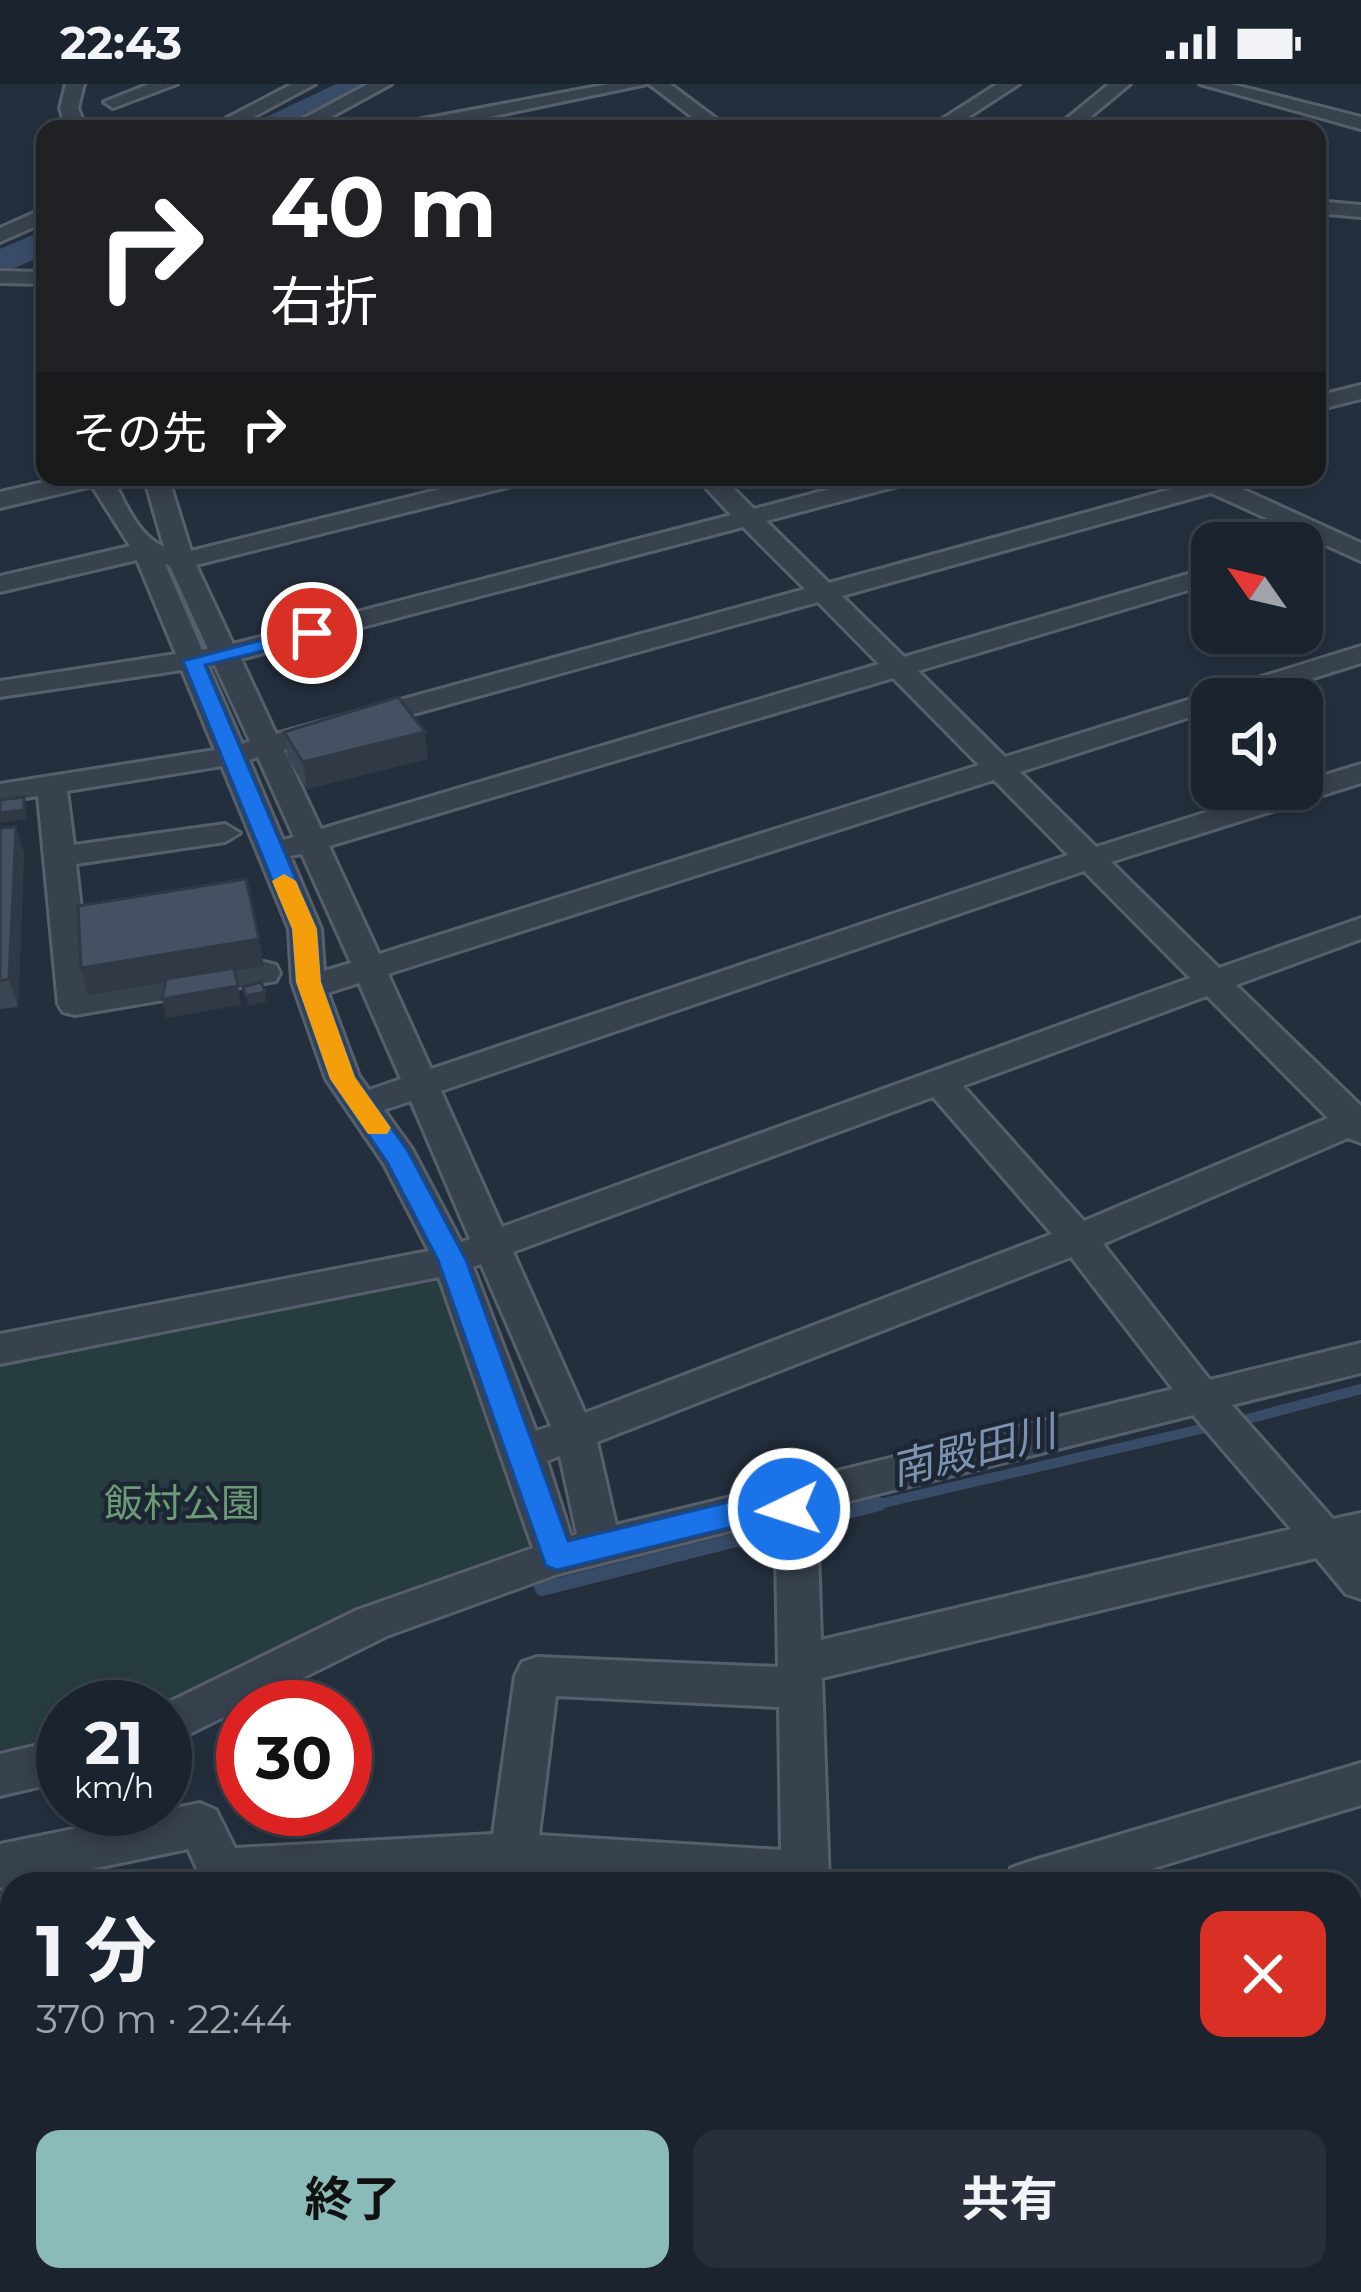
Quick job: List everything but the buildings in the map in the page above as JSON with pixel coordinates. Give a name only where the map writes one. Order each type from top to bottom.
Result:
[{"type":"street","points":[[73,120],[69,108],[75,84]]},
{"type":"street","points":[[112,93],[168,84]]},
{"type":"street","points":[[308,120],[382,84]]},
{"type":"street","points":[[450,120],[638,84]]},
{"type":"street","points":[[658,84],[708,120]]},
{"type":"street","points":[[952,120],[1010,84]]},
{"type":"street","points":[[1075,120],[1121,84]]},
{"type":"street","points":[[1208,84],[1259,88],[1361,123]]},
{"type":"street","points":[[236,120],[308,85],[345,120]]},
{"type":"street","points":[[1326,208],[1361,212]]},
{"type":"street","points":[[0,236],[36,218]]},
{"type":"street","points":[[0,277],[36,278]]},
{"type":"street","points":[[1326,401],[1361,392]]},
{"type":"street","points":[[0,500],[60,486]]},
{"type":"street","points":[[103,486],[266,745],[575,1434],[600,1546]]},
{"type":"street","points":[[159,486],[209,658],[230,756],[304,929],[310,986],[343,1079],[398,1158],[452,1260],[557,1557]]},
{"type":"street","points":[[0,584],[146,550],[181,561],[483,486]]},
{"type":"street","points":[[524,1453],[1078,1239],[1358,1123],[717,486]]},
{"type":"street","points":[[0,689],[209,658],[870,486]]},
{"type":"street","points":[[0,793],[230,756],[824,593],[1188,486]]},
{"type":"street","points":[[1216,486],[1361,553]]},
{"type":"street","points":[[1323,542],[1332,539]]},
{"type":"street","points":[[272,853],[1191,581]]},
{"type":"street","points":[[1285,678],[1361,654]]},
{"type":"street","points":[[310,986],[1191,708]]},
{"type":"street","points":[[362,1105],[1361,772]]},
{"type":"street","points":[[52,785],[61,856],[80,920],[75,1004],[264,973]]},
{"type":"street","points":[[61,856],[225,833]]},
{"type":"street","points":[[0,1349],[452,1260],[1361,928]]},
{"type":"street","points":[[938,1081],[1078,1239],[1217,1415],[1344,1534],[1361,1580]]},
{"type":"street","points":[[192,1712],[372,1622],[557,1557],[790,1517],[1217,1415],[1361,1358]]},
{"type":"street","points":[[790,1517],[802,1676],[805,1872]]},
{"type":"street","points":[[512,1855],[537,1676],[802,1676],[1344,1534]]},
{"type":"street","points":[[0,1775],[36,1766]]},
{"type":"street","points":[[1068,1872],[1361,1784]]},
{"type":"street","points":[[0,1866],[200,1825],[222,1871],[512,1855],[720,1872]]},
{"type":"green space","name":"飯村公園","points":[[437,1272],[542,1562],[235,1680],[216,1680],[216,1687],[192,1697],[192,1680],[36,1680],[36,1751],[0,1760],[0,1359]]},
{"type":"waterway","points":[[286,120],[361,84]]},
{"type":"waterway","points":[[0,263],[36,245]]},
{"type":"waterway","name":"南殿田川","points":[[1236,1422],[1361,1389]]},
{"type":"waterway","name":"南殿田川","points":[[866,1507],[1218,1425]]},
{"type":"waterway","name":"南殿田川","points":[[538,1577],[542,1589],[879,1504]]},
{"type":"slow traffic","points":[[284,881],[304,929],[308,982],[343,1079],[377,1128]]},
{"type":"route","points":[[312,633],[194,661],[304,929],[308,982],[343,1079],[398,1158],[452,1260],[557,1557],[787,1501],[789,1509]]}]
